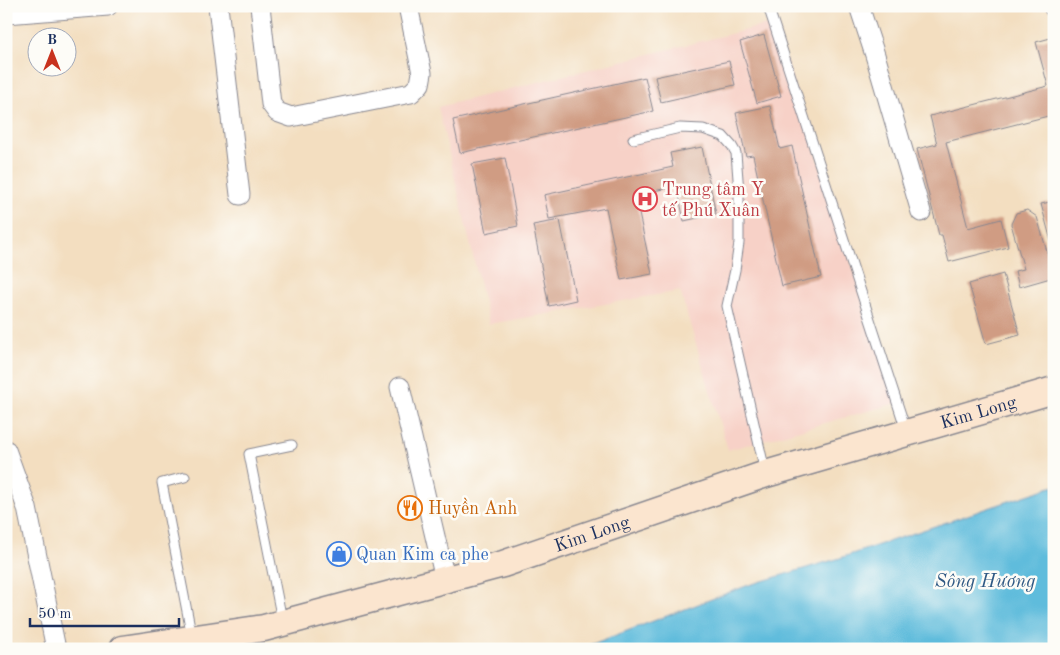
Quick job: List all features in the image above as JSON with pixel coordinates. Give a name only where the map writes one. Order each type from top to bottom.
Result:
[{"type":"main road","name":"Kim Long","points":[[122,649],[264,628],[503,564],[766,474],[1054,390]]},
{"type":"street","points":[[6,14],[108,6]]},
{"type":"street","points":[[218,6],[240,195]]},
{"type":"street","points":[[260,6],[271,104],[277,112],[291,117],[411,93],[420,84],[422,73],[408,6]]},
{"type":"street","points":[[858,6],[875,55],[921,212]]},
{"type":"street","points":[[400,387],[445,579]]},
{"type":"street","points":[[6,450],[27,508],[56,649]]},
{"type":"lane","points":[[768,6],[906,432]]},
{"type":"lane","points":[[633,139],[680,128],[703,128],[724,136],[736,153],[739,192],[739,243],[727,306],[766,474]]},
{"type":"lane","points":[[282,623],[249,454],[292,445]]},
{"type":"lane","points":[[185,477],[162,483],[192,638]]},
{"type":"shaded area","name":"Trung tâm Y tế Phú Xuân","points":[[774,23],[897,403],[728,450],[680,291],[489,324],[438,107]]},
{"type":"water","name":"Sông Hương","points":[[1054,486],[1054,649],[579,649],[749,585],[837,559]]},
{"type":"building","points":[[764,35],[781,96],[757,103],[740,42]]},
{"type":"building","points":[[1054,37],[1054,120],[1052,115],[946,142],[968,228],[1001,219],[1008,247],[949,262],[942,235],[939,235],[917,149],[937,144],[930,116],[1048,86],[1036,42]]},
{"type":"building","points":[[729,61],[735,85],[661,102],[655,77]]},
{"type":"building","points":[[645,77],[653,111],[460,153],[453,120]]},
{"type":"building","points":[[770,106],[780,149],[792,146],[821,277],[782,286],[753,155],[746,156],[736,113]]},
{"type":"building","points":[[702,147],[716,214],[684,221],[677,186],[635,195],[652,274],[621,280],[606,208],[549,219],[544,195],[673,167],[670,153]]},
{"type":"building","points":[[505,158],[518,226],[486,233],[472,164]]},
{"type":"building","points":[[1054,201],[1054,240],[1051,241],[1041,204]]},
{"type":"building","points":[[1027,210],[1037,217],[1050,262],[1054,260],[1054,277],[1019,287],[1015,271],[1024,269],[1011,224],[1016,213]]},
{"type":"building","points":[[560,220],[576,300],[549,306],[533,225]]},
{"type":"building","points":[[1003,274],[1020,335],[986,344],[969,284]]},
{"type":"place","name":"Trung tâm Y tế Phú Xuân","points":[[645,199]]},
{"type":"place","name":"Huyền Anh","points":[[410,508]]},
{"type":"place","name":"Quan Kim ca phe","points":[[339,554]]}]
